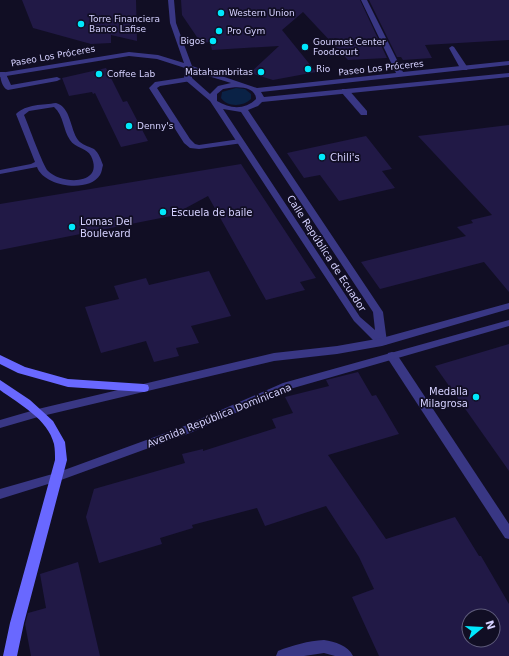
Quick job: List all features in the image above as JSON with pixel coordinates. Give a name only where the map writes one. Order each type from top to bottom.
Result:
[{"type":"main road","points":[[0,359],[22,370],[68,383],[144,388]]},
{"type":"main road","points":[[0,384],[50,424],[59,442],[61,460],[17,623],[10,656]]},
{"type":"street","points":[[171,0],[173,23],[189,68],[188,79],[158,84],[153,88],[187,141],[193,146],[199,147],[240,140]]},
{"type":"street","points":[[364,0],[401,75]]},
{"type":"street","points":[[452,48],[464,68]]},
{"type":"street","name":"Paseo Los Próceres","points":[[1,74],[110,56],[129,54],[149,55],[248,86],[256,90],[509,63]]},
{"type":"street","points":[[1,74],[8,88],[57,79]]},
{"type":"street","name":"Paseo Los Próceres","points":[[260,100],[509,75]]},
{"type":"street","name":"Calle República de Ecuador","points":[[188,79],[214,101],[357,319],[382,342]]},
{"type":"street","points":[[248,86],[225,86],[214,92],[212,96],[214,101],[223,108],[243,109],[254,105],[260,100],[260,96],[256,90]]},
{"type":"street","points":[[345,91],[364,112]]},
{"type":"street","points":[[56,104],[64,116],[76,143],[95,155],[99,165],[99,171],[95,177],[87,182],[62,182],[46,175],[39,163],[20,114],[27,109],[56,104]]},
{"type":"street","name":"Calle República de Ecuador","points":[[243,109],[378,312],[382,342]]},
{"type":"street","points":[[0,172],[33,166],[39,163]]},
{"type":"street","points":[[0,424],[38,413],[274,357],[337,350],[382,342],[509,306]]},
{"type":"street","name":"Avenida República Dominicana","points":[[0,494],[57,477],[186,430],[287,386],[509,323]]},
{"type":"street","points":[[392,356],[509,534]]},
{"type":"street","points":[[283,656],[302,649],[317,646],[332,649],[346,656]]},
{"type":"water","points":[[236,88],[245,89],[251,94],[251,99],[240,105],[235,105],[227,103],[221,98],[222,92]]},
{"type":"building","name":"Torre Financiera Banco Lafise","points":[[22,0],[136,0],[137,41],[111,35],[111,43],[91,44],[33,28]]},
{"type":"building","points":[[181,0],[360,0],[387,58],[348,60],[303,12],[282,30],[316,72],[273,80],[250,73],[279,46],[212,50],[210,42],[201,43],[182,15]]},
{"type":"building","points":[[369,0],[509,0],[509,40],[425,45],[432,58],[403,60],[401,57],[397,57]]},
{"type":"building","points":[[106,68],[123,102],[127,101],[148,141],[121,147],[95,93],[93,94],[92,92],[69,96],[62,78]]},
{"type":"building","points":[[509,125],[509,292],[484,262],[380,289],[361,262],[466,236],[457,227],[473,223],[471,220],[492,215],[418,136]]},
{"type":"building","points":[[366,136],[392,169],[382,171],[395,188],[339,201],[320,175],[304,178],[287,153]]},
{"type":"building","name":"Lomas Del Boulevard","points":[[241,164],[316,278],[300,282],[305,290],[266,300],[208,196],[171,216],[0,250],[0,204]]},
{"type":"building","points":[[209,271],[231,316],[191,326],[199,343],[176,348],[179,356],[154,362],[146,341],[101,353],[85,307],[119,299],[114,286],[146,278],[149,285]]},
{"type":"building","points":[[509,344],[509,471],[435,366]]},
{"type":"building","points":[[358,372],[372,396],[376,395],[399,434],[328,455],[386,539],[455,517],[479,556],[481,556],[509,604],[509,656],[379,656],[352,597],[374,589],[359,557],[326,506],[265,526],[257,508],[192,525],[193,528],[160,538],[162,544],[99,563],[86,517],[94,489],[185,463],[182,454],[203,449],[203,451],[276,428],[272,419],[293,413],[285,397],[329,386],[326,380]]},
{"type":"building","points":[[78,562],[100,656],[31,656],[25,624],[28,613],[46,608],[40,574]]},
{"type":"place","name":"Western Union","points":[[221,13]]},
{"type":"place","name":"Torre Financiera Banco Lafise","points":[[81,24]]},
{"type":"place","name":"Pro Gym","points":[[219,31]]},
{"type":"place","name":"Bigos","points":[[213,41]]},
{"type":"place","name":"Gourmet Center Foodcourt","points":[[305,47]]},
{"type":"place","name":"Rio","points":[[308,69]]},
{"type":"place","name":"Matahambritas","points":[[261,72]]},
{"type":"place","name":"Coffee Lab","points":[[99,74]]},
{"type":"place","name":"Denny's","points":[[129,126]]},
{"type":"place","name":"Chili's","points":[[322,157]]},
{"type":"place","name":"Escuela de baile","points":[[163,212]]},
{"type":"place","name":"Lomas Del Boulevard","points":[[72,227]]},
{"type":"place","name":"Medalla Milagrosa","points":[[476,397]]}]
